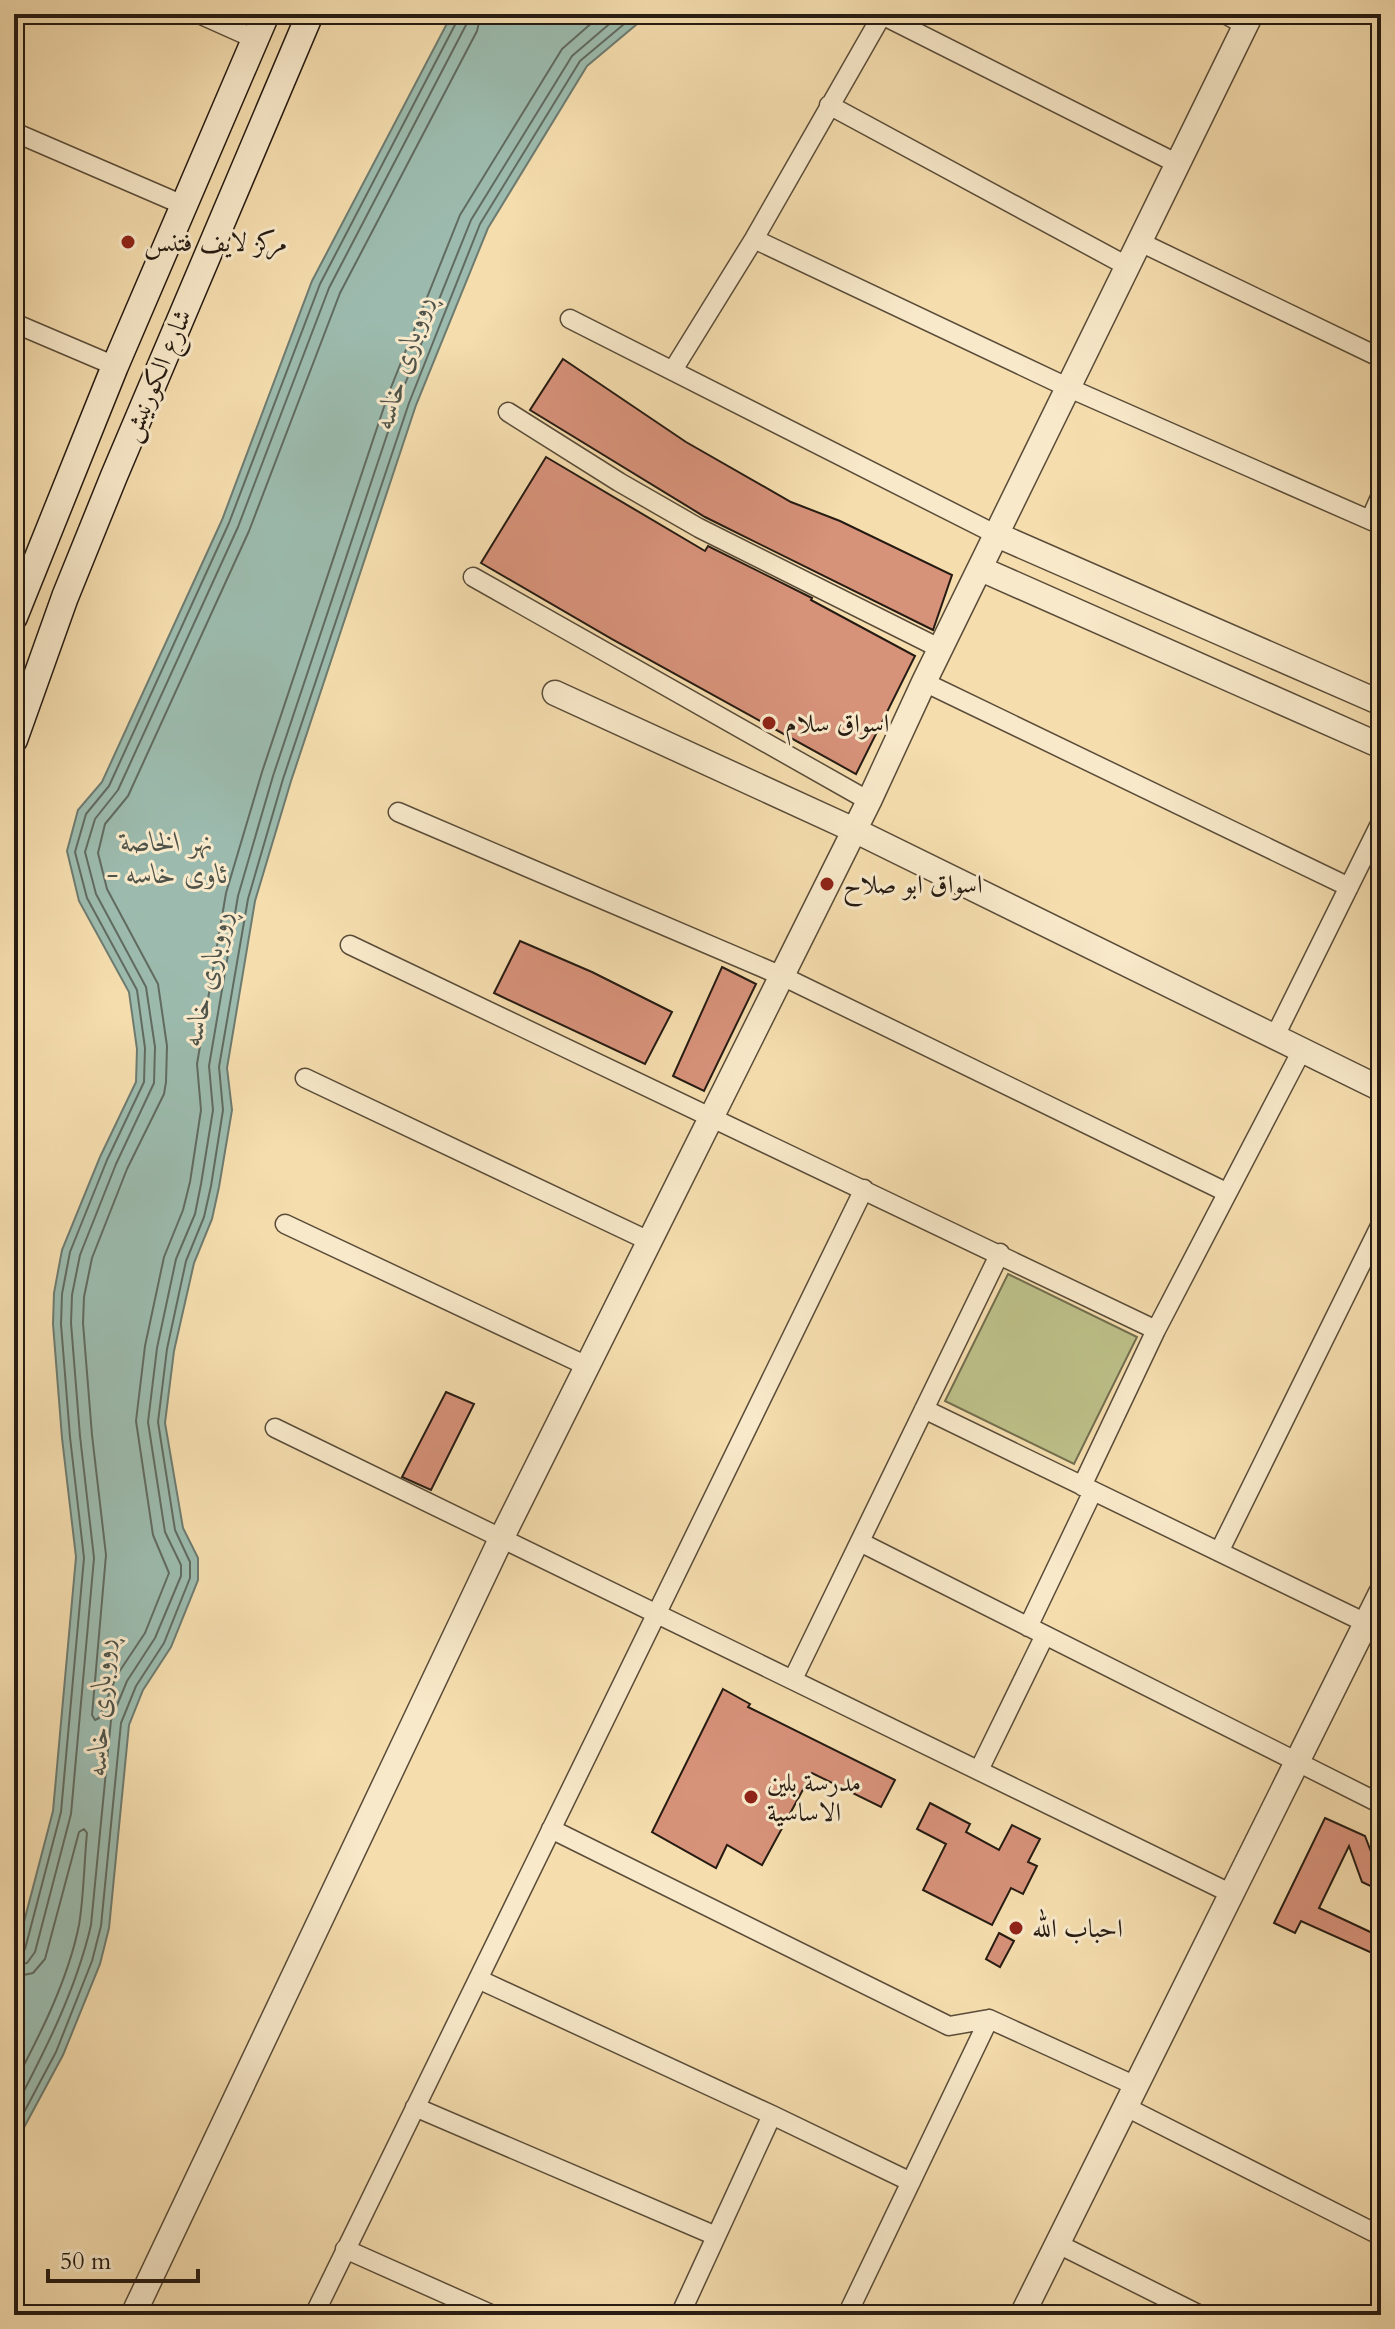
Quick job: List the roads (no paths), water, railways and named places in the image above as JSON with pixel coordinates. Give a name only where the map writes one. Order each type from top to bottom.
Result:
[{"type":"main road","name":"شارع الكورنيش","points":[[14,617],[115,366],[266,14]]},
{"type":"main road","name":"شارع الكورنيش","points":[[14,740],[65,597],[114,476],[310,14]]},
{"type":"street","points":[[199,14],[255,39]]},
{"type":"street","points":[[673,370],[754,239],[882,15],[1178,164]]},
{"type":"street","points":[[133,2315],[501,1539],[869,801],[924,682],[1178,164],[1240,18]]},
{"type":"street","points":[[829,105],[1127,266]]},
{"type":"street","points":[[14,132],[183,205]]},
{"type":"street","points":[[754,239],[1069,388],[1375,522],[1381,495]]},
{"type":"street","points":[[1140,242],[1381,358]]},
{"type":"street","points":[[570,319],[997,535],[1381,703]]},
{"type":"street","points":[[14,323],[115,366]]},
{"type":"street","points":[[508,412],[699,528],[941,649]]},
{"type":"street","points":[[981,569],[1381,746]]},
{"type":"street","points":[[473,577],[869,801]]},
{"type":"street","points":[[924,682],[1349,887]]},
{"type":"street","points":[[555,693],[854,830],[1381,1089]]},
{"type":"street","points":[[398,812],[782,976],[1226,1192]]},
{"type":"street","points":[[1274,1038],[1381,822]]},
{"type":"street","points":[[350,945],[1156,1330]]},
{"type":"street","points":[[979,1770],[1036,1631],[1088,1488],[1156,1330],[1302,1050]]},
{"type":"street","points":[[305,1078],[649,1241]]},
{"type":"street","points":[[314,2315],[864,1189]]},
{"type":"street","points":[[285,1224],[587,1366]]},
{"type":"street","points":[[1219,1552],[1381,1224]]},
{"type":"street","points":[[793,1679],[1000,1253]]},
{"type":"street","points":[[924,1409],[1366,1623]]},
{"type":"street","points":[[275,1428],[1232,1894]]},
{"type":"street","points":[[860,1542],[1381,1804]]},
{"type":"street","points":[[1022,2315],[1381,1593]]},
{"type":"street","points":[[551,1829],[949,2026],[989,2019],[1380,2234]]},
{"type":"street","points":[[478,1979],[911,2182]]},
{"type":"street","points":[[847,2315],[989,2019]]},
{"type":"street","points":[[415,2107],[716,2236]]},
{"type":"street","points":[[680,2315],[772,2115]]},
{"type":"street","points":[[1058,2244],[1200,2315]]},
{"type":"street","points":[[345,2249],[493,2315]]},
{"type":"water","name":"نهر الخاصة - ئاوی خاسە","points":[[452,14],[649,14],[587,66],[488,228],[416,405],[291,781],[255,901],[227,1068],[232,1110],[219,1187],[212,1219],[194,1263],[174,1351],[165,1423],[183,1528],[198,1558],[198,1580],[171,1647],[143,1690],[129,1725],[109,1928],[100,1964],[63,2055],[14,2146],[14,1960],[53,1811],[76,1557],[62,1438],[53,1324],[54,1293],[62,1250],[100,1157],[136,1082],[137,1049],[129,992],[79,901],[67,851],[78,810],[102,782],[222,520],[312,281]]},
{"type":"place","name":"مركز لايف فتنس","points":[[128,242]]},
{"type":"place","name":"اسواق سلام","points":[[769,723]]},
{"type":"place","name":"اسواق ابو صلاح","points":[[827,884]]},
{"type":"place","name":"مدرسة بلين الاساسية","points":[[751,1797]]},
{"type":"place","name":"احباب الله","points":[[1016,1928]]},
{"type":"water label","name":"ڕووباری خاسە","points":[[402,362]]},
{"type":"water label","name":"ڕووباری خاسە","points":[[206,978]]},
{"type":"water label","name":"ڕووباری خاسە","points":[[99,1707]]}]
